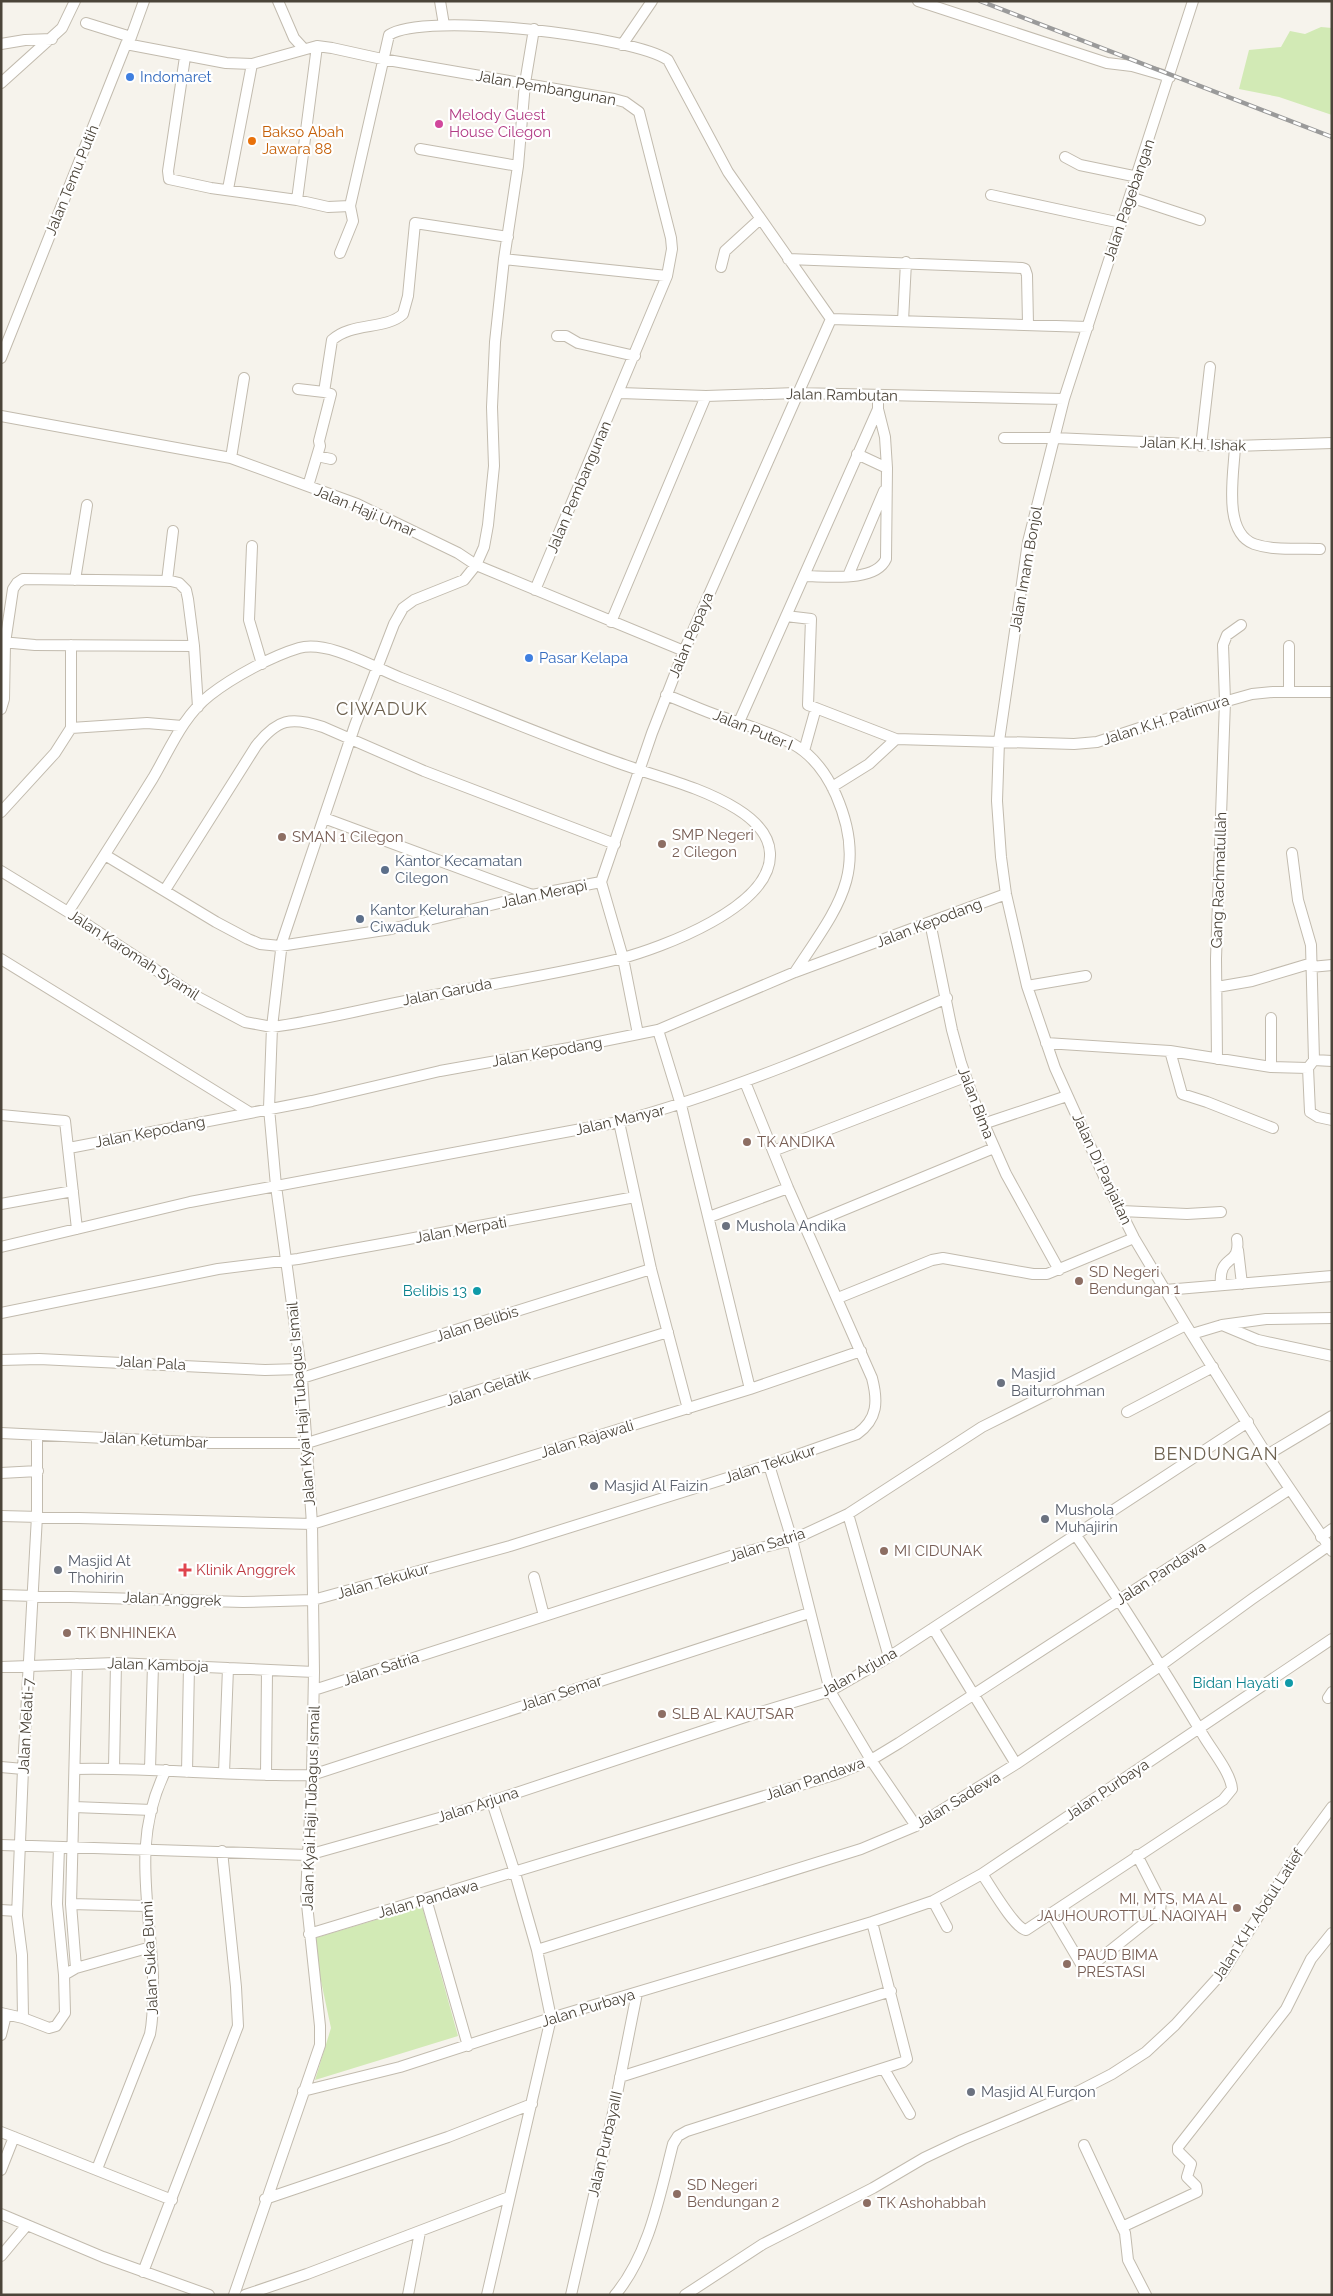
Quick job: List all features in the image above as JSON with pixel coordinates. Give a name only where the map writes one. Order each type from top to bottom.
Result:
[{"type":"street","points":[[1,83],[52,40],[62,28],[75,1]]},
{"type":"street","name":"Jalan Temu Putih","points":[[1,358],[144,1]]},
{"type":"street","points":[[278,1],[294,38],[304,49]]},
{"type":"street","points":[[440,1],[444,26]]},
{"type":"street","points":[[622,45],[652,1]]},
{"type":"street","points":[[918,1],[1107,62],[1132,66],[1170,77]]},
{"type":"street","name":"Jalan Pagebangan","points":[[1064,399],[1121,223],[1138,177],[1193,1]]},
{"type":"street","name":"Jalan Pembangunan","points":[[86,23],[129,41],[186,57],[226,63],[252,64],[316,46],[626,102],[639,112],[672,249],[667,276],[620,393],[535,590]]},
{"type":"street","points":[[340,253],[353,221],[350,206],[364,150],[387,38],[392,32],[444,26],[480,25],[534,29],[622,45],[657,54],[668,60],[728,172],[788,260],[831,318],[1088,327]]},
{"type":"street","points":[[476,565],[484,547],[492,496],[494,466],[492,407],[496,342],[504,258],[518,166],[524,83],[534,29]]},
{"type":"street","points":[[1,44],[26,40],[52,40]]},
{"type":"street","points":[[297,200],[316,46]]},
{"type":"street","points":[[186,57],[168,176],[172,181],[297,200],[328,207],[350,206]]},
{"type":"street","points":[[228,189],[252,64]]},
{"type":"street","points":[[420,149],[518,166]]},
{"type":"street","points":[[1065,157],[1080,164],[1138,177]]},
{"type":"street","points":[[991,195],[1121,223]]},
{"type":"street","points":[[1130,197],[1200,220]]},
{"type":"street","points":[[721,267],[725,251],[760,219]]},
{"type":"street","points":[[324,392],[332,340],[350,330],[400,318],[406,311],[415,224],[508,237]]},
{"type":"street","points":[[504,258],[667,276]]},
{"type":"street","points":[[788,260],[906,262],[1025,269],[1027,274],[1028,324]]},
{"type":"street","points":[[904,321],[906,262]]},
{"type":"street","name":"Jalan Pepaya","points":[[601,882],[666,695],[796,393],[831,318]]},
{"type":"street","points":[[557,336],[566,336],[578,343],[634,356]]},
{"type":"street","points":[[1202,446],[1210,367]]},
{"type":"street","points":[[232,458],[244,378]]},
{"type":"street","points":[[298,389],[331,394],[319,441],[318,456],[308,486]]},
{"type":"street","name":"Jalan Rambutan","points":[[620,393],[706,396],[796,393],[1064,399]]},
{"type":"street","points":[[611,622],[706,396]]},
{"type":"street","points":[[804,576],[870,574],[883,565],[886,559],[888,532],[886,488],[888,468],[882,421],[878,409],[878,396]]},
{"type":"street","name":"Jalan Imam Bonjol","points":[[999,741],[1028,542],[1064,399]]},
{"type":"street","points":[[739,722],[878,409]]},
{"type":"street","name":"Jalan Haji Umar","points":[[1,416],[232,458],[357,504],[458,553],[476,565],[684,651]]},
{"type":"street","name":"Jalan K.H. Ishak","points":[[1004,438],[1054,438],[1202,446],[1332,443]]},
{"type":"street","points":[[1235,446],[1232,512],[1238,530],[1253,543],[1274,547],[1320,549]]},
{"type":"street","points":[[857,454],[888,468]]},
{"type":"street","points":[[318,456],[331,459]]},
{"type":"street","points":[[848,576],[886,488]]},
{"type":"street","points":[[75,580],[87,505]]},
{"type":"street","points":[[167,581],[172,531]]},
{"type":"street","points":[[252,546],[249,620],[262,664]]},
{"type":"street","name":"Jalan Kyai Haji Tubagus Ismail","points":[[234,2295],[265,2199],[320,2044],[319,2011],[306,1895],[314,1690],[312,1524],[302,1374],[288,1260],[276,1186],[269,1108],[272,1027],[280,946],[350,739],[394,624],[402,608],[414,600],[464,580],[476,565]]},
{"type":"street","points":[[2,702],[3,642],[13,589],[16,583],[23,579],[167,581],[179,583],[186,590],[194,646],[198,707]]},
{"type":"street","points":[[786,616],[810,618],[807,703],[896,739],[869,764],[832,787]]},
{"type":"street","name":"Gang Rachmatullah","points":[[1217,1059],[1216,959],[1225,701],[1223,653],[1224,639],[1241,625]]},
{"type":"street","points":[[3,642],[71,645],[194,646]]},
{"type":"street","points":[[1,812],[55,753],[71,728],[71,645]]},
{"type":"street","name":"Jalan Garuda","points":[[68,912],[105,855],[182,726],[198,707],[210,695],[262,664],[300,648],[322,646],[620,764],[716,796],[742,811],[761,829],[767,838],[770,862],[765,877],[750,894],[718,920],[623,958],[272,1027]]},
{"type":"street","points":[[1288,646],[1289,692]]},
{"type":"street","name":"Jalan K.H. Patimura","points":[[896,739],[1074,744],[1097,742],[1252,694],[1332,692]]},
{"type":"street","name":"Jalan Puter I","points":[[666,695],[777,736],[804,751],[818,765],[832,787],[846,820],[849,834],[850,849],[847,882],[836,908],[795,972]]},
{"type":"street","points":[[804,751],[816,708]]},
{"type":"street","points":[[165,890],[256,746],[273,727],[293,720],[307,722],[424,771],[615,844]]},
{"type":"street","points":[[71,728],[147,723],[182,726]]},
{"type":"street","name":"Jalan Di Panjaitan","points":[[999,741],[997,801],[1006,894],[1027,986],[1046,1043],[1067,1096],[1134,1238],[1267,1454],[1327,1545]]},
{"type":"street","points":[[324,818],[532,895]]},
{"type":"street","points":[[1292,853],[1298,900],[1310,940],[1310,1112],[1318,1117],[1332,1120]]},
{"type":"street","name":"Jalan Merapi","points":[[105,855],[216,922],[253,942],[280,946],[391,929],[532,895],[601,882]]},
{"type":"street","name":"Jalan Karomah Syamil","points":[[1,871],[194,994],[245,1022],[272,1027]]},
{"type":"street","points":[[601,882],[623,958],[638,1034]]},
{"type":"street","name":"Jalan Kepodang","points":[[70,1148],[312,1101],[440,1071],[658,1030],[795,972],[1006,894]]},
{"type":"street","name":"Jalan Bima","points":[[930,922],[952,1030],[965,1077],[994,1148],[1059,1270]]},
{"type":"street","points":[[1,958],[249,1112]]},
{"type":"street","points":[[1217,987],[1252,982],[1311,965],[1332,965]]},
{"type":"street","points":[[1027,986],[1086,976]]},
{"type":"street","name":"Jalan Manyar","points":[[1,1248],[190,1202],[619,1122],[681,1106],[745,1082],[947,998]]},
{"type":"street","points":[[1271,1018],[1271,1067]]},
{"type":"street","points":[[658,1030],[681,1106],[750,1389]]},
{"type":"street","points":[[1046,1043],[1170,1051],[1271,1067],[1332,1061]]},
{"type":"street","points":[[1170,1051],[1182,1094],[1273,1128]]},
{"type":"street","points":[[773,1151],[965,1077]]},
{"type":"street","name":"Jalan Tekukur","points":[[313,1600],[510,1546],[769,1465],[857,1434],[868,1426],[873,1418],[875,1388],[838,1298],[788,1188],[745,1082]]},
{"type":"street","points":[[983,1124],[1067,1096]]},
{"type":"street","points":[[1,1115],[65,1121],[70,1148],[77,1229]]},
{"type":"street","points":[[619,1122],[651,1269],[688,1409]]},
{"type":"street","points":[[805,1226],[994,1148]]},
{"type":"street","points":[[709,1217],[788,1188]]},
{"type":"street","points":[[1,1204],[73,1191]]},
{"type":"street","name":"Jalan Merpati","points":[[1,1313],[208,1271],[288,1260],[418,1238],[635,1197]]},
{"type":"street","points":[[1121,1211],[1186,1214],[1221,1212]]},
{"type":"street","points":[[838,1298],[932,1260],[943,1258],[1033,1274],[1047,1274],[1134,1238]]},
{"type":"street","points":[[1237,1239],[1242,1284]]},
{"type":"street","points":[[1221,1286],[1222,1267],[1238,1250]]},
{"type":"street","name":"Jalan Belibis","points":[[302,1374],[651,1269]]},
{"type":"street","points":[[1165,1290],[1332,1276]]},
{"type":"street","name":"Jalan Satria","points":[[314,1690],[737,1554],[792,1540],[848,1514],[982,1426],[1189,1329],[1266,1319],[1332,1318]]},
{"type":"street","points":[[1222,1325],[1258,1340],[1332,1356]]},
{"type":"street","name":"Jalan Gelatik","points":[[307,1443],[668,1332]]},
{"type":"street","name":"Jalan Rajawali","points":[[1,1516],[312,1524],[688,1409],[861,1352]]},
{"type":"street","name":"Jalan Pala","points":[[1,1360],[40,1359],[265,1370],[302,1374]]},
{"type":"street","points":[[1127,1412],[1213,1367]]},
{"type":"street","points":[[1267,1454],[1332,1416]]},
{"type":"street","name":"Jalan Arjuna","points":[[1,1845],[308,1855],[492,1802],[748,1716],[830,1691],[888,1657],[1248,1422]]},
{"type":"street","name":"Jalan Ketumbar","points":[[1,1433],[210,1443],[307,1443]]},
{"type":"street","name":"Jalan Melati-7","points":[[23,2018],[24,1985],[18,1911],[23,1769],[37,1516],[37,1435]]},
{"type":"street","points":[[769,1465],[792,1540],[830,1691],[871,1760],[916,1826]]},
{"type":"street","points":[[1,1472],[38,1471]]},
{"type":"street","name":"Jalan Pandawa","points":[[309,1934],[837,1774],[871,1760],[973,1696],[1290,1489]]},
{"type":"street","points":[[848,1514],[888,1657]]},
{"type":"street","name":"Jalan Sadewa","points":[[537,1950],[861,1848],[916,1826],[1016,1764],[1160,1666],[1327,1545],[1332,1528]]},
{"type":"street","points":[[982,1874],[1020,1928],[1026,1930],[1230,1794],[1232,1783],[1200,1729],[1120,1600],[1075,1534]]},
{"type":"street","points":[[534,1578],[544,1616]]},
{"type":"street","name":"Jalan Anggrek","points":[[1,1595],[33,1594],[243,1602],[313,1600]]},
{"type":"street","name":"Jalan Semar","points":[[75,1768],[150,1769],[224,1774],[312,1775],[809,1613]]},
{"type":"street","points":[[933,1628],[1016,1764]]},
{"type":"street","name":"Jalan Purbaya","points":[[303,2091],[468,2046],[551,2018],[872,1922],[933,1901],[982,1874],[1332,1639]]},
{"type":"street","points":[[114,1768],[116,1663]]},
{"type":"street","name":"Jalan Kamboja","points":[[1,1667],[30,1664],[116,1663],[228,1668],[267,1672],[314,1672]]},
{"type":"street","points":[[76,1968],[71,1904],[71,1847],[74,1807],[77,1664]]},
{"type":"street","points":[[150,1769],[153,1664]]},
{"type":"street","points":[[187,1772],[189,1666]]},
{"type":"street","points":[[224,1774],[228,1668]]},
{"type":"street","points":[[266,1775],[267,1672]]},
{"type":"street","points":[[1,1767],[23,1769]]},
{"type":"street","name":"Jalan Suka Bumi","points":[[97,2169],[150,2034],[154,2007],[144,1849],[152,1810],[166,1770]]},
{"type":"street","points":[[487,2295],[551,2018],[537,1950],[492,1802]]},
{"type":"street","points":[[74,1807],[152,1810]]},
{"type":"street","name":"Jalan K.H. Abdul Latief","points":[[685,2295],[763,2244],[873,2188],[924,2158],[1078,2091],[1119,2071],[1146,2052],[1175,2025],[1223,1972],[1301,1848],[1332,1807]]},
{"type":"street","points":[[2,2029],[4,2014],[23,2018],[50,2028],[62,2021],[65,2014],[64,1975],[57,1904],[59,1847]]},
{"type":"street","points":[[143,2272],[238,2026],[236,1987],[222,1851]]},
{"type":"street","points":[[1051,1913],[1081,1964],[1087,1967],[1091,1966],[1160,1911],[1161,1902],[1137,1855]]},
{"type":"street","points":[[426,1899],[468,2046]]},
{"type":"street","points":[[933,1901],[947,1928]]},
{"type":"street","points":[[71,1904],[147,1906]]},
{"type":"street","points":[[1,1910],[18,1911]]},
{"type":"street","points":[[614,2295],[638,2256],[653,2221],[673,2144],[678,2136],[687,2131],[884,2069],[904,2062],[907,2059],[872,1922]]},
{"type":"street","points":[[1122,2227],[1197,2192],[1196,2186],[1187,2177],[1191,2164],[1178,2151],[1178,2147],[1286,2008],[1311,1959],[1332,1933]]},
{"type":"street","points":[[64,1975],[76,1968],[151,1947]]},
{"type":"street","points":[[620,2077],[891,1991]]},
{"type":"street","name":"Jalan PurbayaIII","points":[[571,2295],[637,1993]]},
{"type":"street","points":[[884,2069],[910,2114]]},
{"type":"street","points":[[265,2199],[448,2138],[532,2104]]},
{"type":"street","points":[[1,2132],[172,2200]]},
{"type":"street","points":[[1,2170],[14,2137]]},
{"type":"street","points":[[1084,2145],[1127,2238],[1128,2260],[1146,2295]]},
{"type":"street","points":[[244,2295],[420,2232],[509,2196]]},
{"type":"street","points":[[1,2214],[67,2243],[209,2295]]},
{"type":"street","points":[[1,2256],[27,2225]]},
{"type":"street","points":[[408,2295],[420,2232]]},
{"type":"green space","points":[[1321,27],[1332,28],[1332,115],[1279,97],[1239,89],[1249,50],[1281,47],[1290,31],[1305,34]]},
{"type":"green space","points":[[422,1906],[458,2036],[315,2080],[331,2028],[312,1939]]},
{"type":"railway","points":[[980,1],[1332,137]]},
{"type":"place","name":"Indomaret","points":[[130,77]]},
{"type":"place","name":"Melody Guest House Cilegon","points":[[439,124]]},
{"type":"place","name":"Bakso Abah Jawara 88","points":[[252,141]]},
{"type":"place","name":"Pasar Kelapa","points":[[529,658]]},
{"type":"place","name":"SMAN 1 Cilegon","points":[[282,837]]},
{"type":"place","name":"SMP Negeri 2 Cilegon","points":[[662,844]]},
{"type":"place","name":"Kantor Kecamatan Cilegon","points":[[385,870]]},
{"type":"place","name":"Kantor Kelurahan Ciwaduk","points":[[360,919]]},
{"type":"place","name":"TK ANDIKA","points":[[747,1142]]},
{"type":"place","name":"Mushola Andika","points":[[726,1226]]},
{"type":"place","name":"SD Negeri Bendungan 1","points":[[1079,1281]]},
{"type":"place","name":"Belibis 13","points":[[477,1291]]},
{"type":"place","name":"Masjid Baiturrohman","points":[[1001,1383]]},
{"type":"place","name":"Masjid Al Faizin","points":[[594,1486]]},
{"type":"place","name":"Mushola Muhajirin","points":[[1045,1519]]},
{"type":"place","name":"MI CIDUNAK","points":[[884,1551]]},
{"type":"place","name":"Masjid At Thohirin","points":[[58,1570]]},
{"type":"place","name":"Klinik Anggrek","points":[[185,1570]]},
{"type":"place","name":"TK BNHINEKA","points":[[67,1633]]},
{"type":"place","name":"Bidan Hayati","points":[[1289,1683]]},
{"type":"place","name":"SLB AL KAUTSAR","points":[[662,1714]]},
{"type":"place","name":"MI, MTS, MA AL JAUHOUROTTUL NAQIYAH","points":[[1237,1908]]},
{"type":"place","name":"PAUD BIMA PRESTASI","points":[[1067,1964]]},
{"type":"place","name":"Masjid Al Furqon","points":[[971,2092]]},
{"type":"place","name":"SD Negeri Bendungan 2","points":[[677,2194]]},
{"type":"place","name":"TK Ashohabbah","points":[[867,2203]]},
{"type":"district","name":"CIWADUK","points":[[382,709]]},
{"type":"district","name":"BENDUNGAN","points":[[1216,1454]]}]
